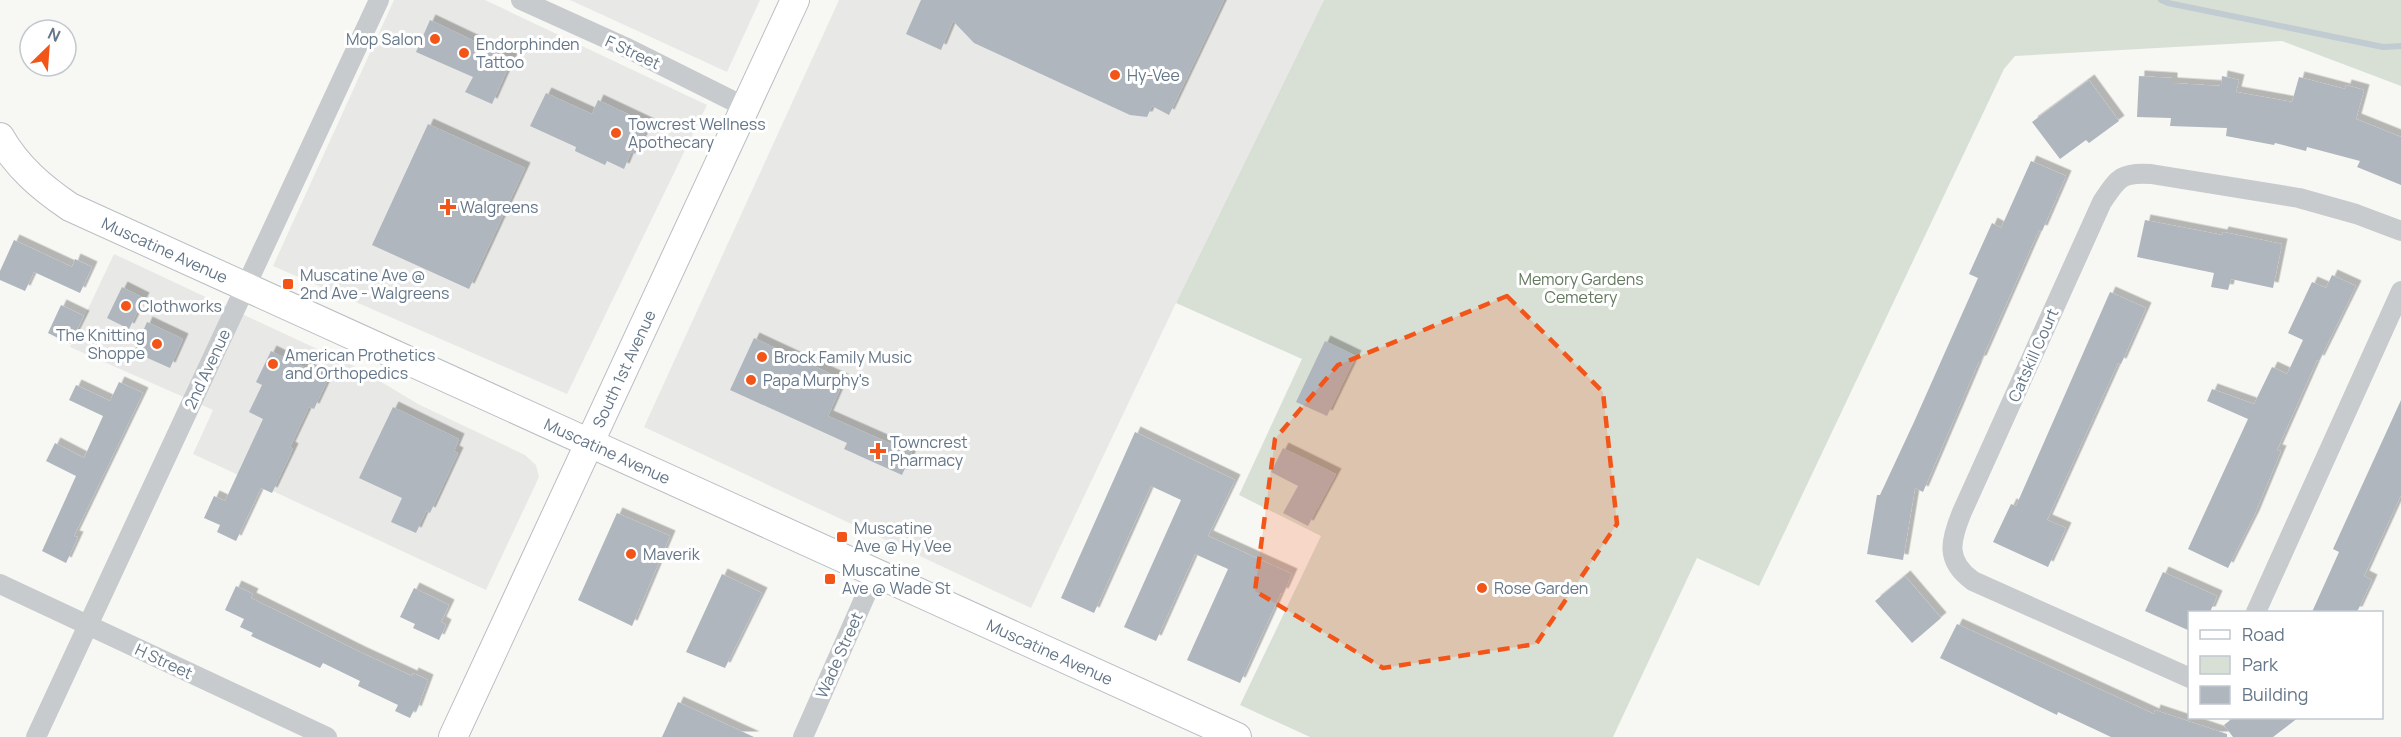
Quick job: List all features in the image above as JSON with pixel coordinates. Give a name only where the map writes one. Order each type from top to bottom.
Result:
[{"type":"main road","name":"South 1st Avenue","points":[[453,737],[795,0]]},
{"type":"main road","name":"Muscatine Avenue","points":[[0,137],[21,167],[45,191],[70,207],[1237,737]]},
{"type":"street","name":"2nd Avenue","points":[[36,737],[379,0]]},
{"type":"street","name":"F Street","points":[[521,0],[635,52],[745,107]]},
{"type":"street","name":"Catskill Court","points":[[2188,677],[1973,581],[1960,569],[1952,554],[1952,536],[1962,512],[2102,202],[2122,176],[2133,173],[2151,174],[2299,198],[2356,214],[2401,231]]},
{"type":"street","points":[[2256,611],[2401,291]]},
{"type":"street","name":"Wade Street","points":[[802,737],[874,574]]},
{"type":"street","name":"H Street","points":[[0,584],[327,737]]},
{"type":"highlighted area","points":[[1507,296],[1603,392],[1617,524],[1536,644],[1383,668],[1255,591],[1275,439],[1338,365]]},
{"type":"shaded area","points":[[394,0],[485,0],[707,105],[567,394],[273,266]]},
{"type":"shaded area","points":[[570,0],[760,0],[727,72]]},
{"type":"shaded area","points":[[839,0],[1324,0],[1031,608],[644,427]]},
{"type":"shaded area","points":[[114,254],[360,369],[418,404],[525,455],[536,465],[539,477],[486,590],[193,454],[213,410],[70,347]]},
{"type":"green space","name":"Memory Gardens Cemetery","points":[[1324,0],[2401,0],[2401,86],[2282,41],[2015,56],[2004,69],[1759,586],[1697,558],[1613,737],[1310,737],[1240,705],[1321,536],[1239,495],[1302,359],[1176,303]]},
{"type":"building","name":"Hy-Vee","points":[[921,0],[1224,0],[1169,115],[1152,106],[1147,117],[1130,115],[974,43],[953,21],[941,50],[906,34]]},
{"type":"building","points":[[430,20],[512,59],[492,104],[465,92],[473,77],[416,52]]},
{"type":"building","points":[[2139,76],[2172,78],[2172,83],[2221,86],[2222,76],[2239,80],[2236,92],[2292,102],[2299,77],[2345,89],[2346,85],[2364,90],[2356,119],[2401,137],[2401,185],[2357,167],[2360,161],[2307,147],[2306,151],[2275,143],[2274,145],[2226,136],[2227,128],[2170,126],[2171,118],[2137,117]]},
{"type":"building","points":[[2089,80],[2119,121],[2089,143],[2086,140],[2060,159],[2032,122]]},
{"type":"building","points":[[546,93],[592,114],[598,100],[649,124],[635,154],[631,152],[624,169],[607,161],[605,165],[575,151],[576,147],[530,126]]},
{"type":"building","name":"Walgreens","points":[[428,124],[525,168],[469,289],[372,245]]},
{"type":"building","points":[[2031,161],[2066,176],[2042,231],[2039,230],[1981,361],[1979,361],[1923,492],[1915,488],[1903,560],[1867,554],[1877,495],[1880,495],[1914,422],[1978,278],[1969,274],[1992,223],[2001,228]]},
{"type":"building","points":[[2145,220],[2282,244],[2273,288],[2231,279],[2228,290],[2211,287],[2214,273],[2137,257]]},
{"type":"building","points":[[14,240],[72,267],[75,259],[92,267],[80,293],[34,272],[25,291],[0,280],[0,271]]},
{"type":"building","points":[[2332,275],[2356,286],[2319,361],[2317,360],[2277,450],[2281,451],[2254,516],[2228,568],[2188,549],[2248,419],[2207,401],[2212,389],[2254,404],[2272,367],[2287,374],[2303,340],[2288,333],[2312,282],[2326,288]]},
{"type":"building","points":[[122,287],[144,298],[129,329],[107,318]]},
{"type":"building","points":[[2110,292],[2146,308],[2121,364],[2118,363],[2047,520],[2066,528],[2048,567],[1993,542],[2011,504],[2016,506]]},
{"type":"building","points":[[61,305],[84,316],[70,344],[48,333]]},
{"type":"building","points":[[147,322],[183,339],[170,368],[134,352]]},
{"type":"building","points":[[754,338],[844,380],[828,416],[912,453],[902,475],[844,449],[847,443],[730,390]]},
{"type":"building","points":[[1325,341],[1356,356],[1327,416],[1296,402]]},
{"type":"building","points":[[271,351],[328,379],[314,409],[309,407],[290,447],[293,449],[272,493],[261,488],[236,541],[217,532],[220,525],[204,518],[214,496],[225,501],[263,419],[249,412],[262,385],[256,382]]},
{"type":"building","points":[[119,382],[143,393],[74,536],[78,537],[66,563],[42,551],[76,476],[46,461],[55,443],[84,458],[103,416],[69,400],[76,385],[110,401]]},
{"type":"building","points":[[2401,400],[2401,495],[2364,576],[2372,580],[2357,611],[2312,611],[2339,552],[2333,549]]},
{"type":"building","points":[[393,407],[459,439],[454,451],[458,453],[430,513],[426,511],[416,533],[391,522],[402,498],[359,478]]},
{"type":"building","points":[[1135,432],[1235,480],[1208,536],[1292,574],[1240,683],[1187,660],[1228,569],[1195,554],[1156,641],[1124,627],[1181,500],[1151,486],[1094,613],[1061,598]]},
{"type":"building","points":[[1283,448],[1336,474],[1308,526],[1283,513],[1298,486],[1271,472]]},
{"type":"building","name":"Maverik","points":[[617,513],[670,536],[632,626],[578,600]]},
{"type":"building","points":[[2163,572],[2217,596],[2210,611],[2188,611],[2188,630],[2145,611]]},
{"type":"building","points":[[722,574],[762,593],[725,668],[686,652]]},
{"type":"building","points":[[1905,576],[1941,618],[1912,643],[1875,601]]},
{"type":"building","points":[[236,586],[253,594],[251,598],[362,653],[412,676],[413,673],[428,680],[416,712],[414,710],[410,718],[395,711],[398,705],[358,686],[360,681],[323,663],[320,668],[251,636],[253,633],[240,627],[244,619],[225,610]]},
{"type":"building","points":[[414,588],[449,605],[441,622],[446,625],[439,640],[413,628],[415,624],[400,617]]},
{"type":"building","points":[[1957,624],[2154,714],[2155,710],[2227,734],[2227,737],[2111,737],[2058,712],[2057,715],[1940,658]]},
{"type":"building","points":[[678,702],[754,737],[662,737]]},
{"type":"building","points":[[2232,719],[2296,719],[2273,737],[2233,737],[2224,725]]},
{"type":"waterway","points":[[2161,0],[2383,47],[2401,46]]},
{"type":"place","name":"Mop Salon","points":[[435,39]]},
{"type":"place","name":"Endorphinden Tattoo","points":[[464,53]]},
{"type":"place","name":"Hy-Vee","points":[[1115,75]]},
{"type":"place","name":"Towcrest Wellness Apothecary","points":[[616,133]]},
{"type":"place","name":"Walgreens","points":[[448,207]]},
{"type":"place","name":"Muscatine Ave @ 2nd Ave - Walgreens","points":[[288,284]]},
{"type":"place","name":"Clothworks","points":[[126,306]]},
{"type":"place","name":"The Knitting Shoppe","points":[[157,344]]},
{"type":"place","name":"Brock Family Music","points":[[762,357]]},
{"type":"place","name":"American Prothetics and Orthopedics","points":[[273,364]]},
{"type":"place","name":"Papa Murphy's","points":[[751,380]]},
{"type":"place","name":"Towncrest Pharmacy","points":[[878,451]]},
{"type":"place","name":"Muscatine Ave @ Hy Vee","points":[[842,537]]},
{"type":"place","name":"Maverik","points":[[631,554]]},
{"type":"place","name":"Muscatine Ave @ Wade St","points":[[830,579]]},
{"type":"place","name":"Rose Garden","points":[[1482,588]]}]
